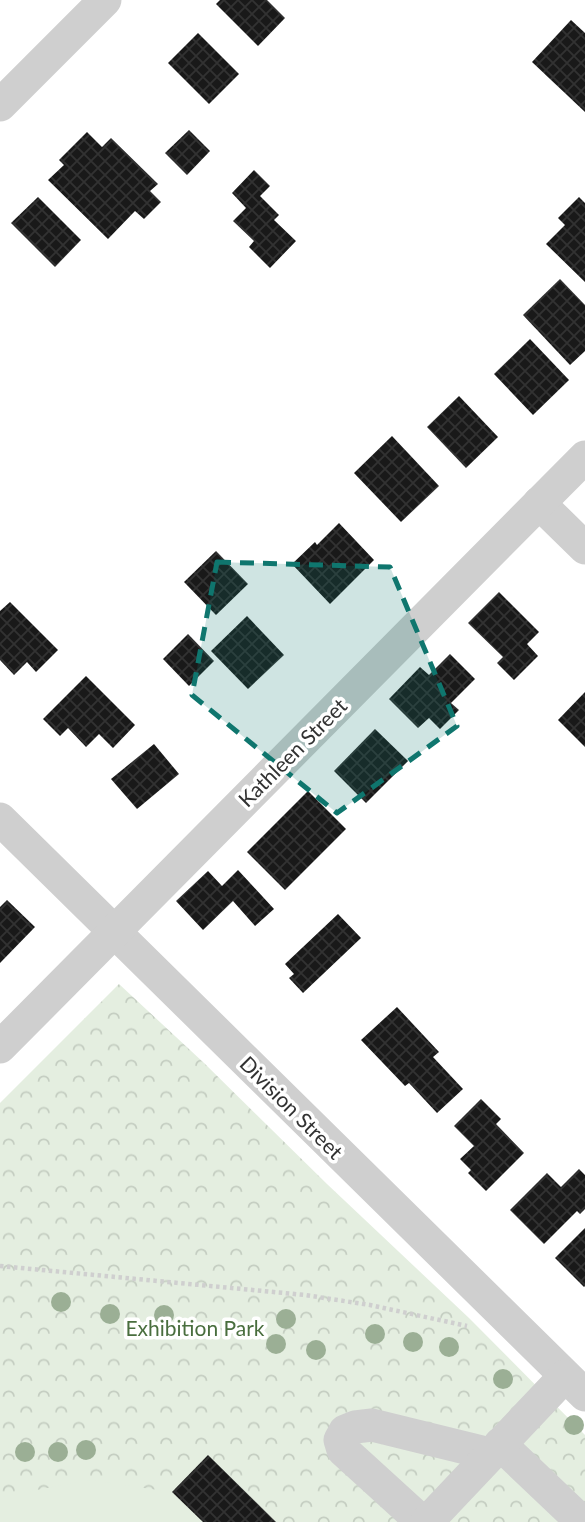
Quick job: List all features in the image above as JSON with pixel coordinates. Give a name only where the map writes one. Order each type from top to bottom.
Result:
[{"type":"street","points":[[0,104],[105,0]]},
{"type":"street","name":"Kathleen Street","points":[[0,1047],[585,457]]},
{"type":"street","points":[[539,503],[585,548]]},
{"type":"street","name":"Division Street","points":[[0,819],[575,1385]]},
{"type":"street","points":[[575,1385],[495,1449],[425,1522],[343,1450],[340,1440],[345,1431],[372,1425],[495,1449],[582,1522]]},
{"type":"path","points":[[0,1266],[305,1295],[370,1305],[468,1326]]},
{"type":"highlighted area","points":[[217,562],[390,567],[457,726],[337,813],[192,695]]},
{"type":"green space","name":"Exhibition Park","points":[[119,984],[469,1318],[585,1435],[585,1522],[0,1522],[0,1103]]},
{"type":"green space","points":[[89,1480],[172,1492],[203,1522],[0,1522],[0,1497]]},
{"type":"building","points":[[220,0],[267,0],[285,18],[258,46],[216,4]]},
{"type":"building","points":[[571,20],[585,33],[585,112],[532,62]]},
{"type":"building","points":[[198,33],[239,74],[209,104],[168,63]]},
{"type":"building","points":[[189,130],[210,151],[187,175],[165,153]]},
{"type":"building","points":[[87,132],[102,147],[111,138],[158,184],[150,191],[161,202],[144,219],[135,211],[108,239],[48,180],[64,165],[59,160]]},
{"type":"building","points":[[254,170],[270,186],[260,196],[279,215],[274,220],[296,241],[270,268],[249,247],[254,241],[233,221],[246,208],[232,193]]},
{"type":"building","points":[[38,197],[81,240],[55,267],[11,223]]},
{"type":"building","points":[[579,197],[585,203],[585,282],[546,244],[565,225],[558,218]]},
{"type":"building","points":[[560,279],[585,305],[585,351],[570,365],[523,315]]},
{"type":"building","points":[[530,339],[569,380],[533,415],[494,374]]},
{"type":"building","points":[[459,396],[498,437],[466,468],[427,427]]},
{"type":"building","points":[[392,436],[439,486],[401,522],[354,473]]},
{"type":"building","points":[[339,523],[374,560],[330,604],[292,564],[315,542],[317,545]]},
{"type":"building","points":[[216,551],[248,584],[216,615],[184,582]]},
{"type":"building","points":[[499,592],[539,632],[527,644],[538,656],[514,680],[497,663],[503,657],[468,623]]},
{"type":"building","points":[[10,602],[58,650],[36,672],[27,662],[14,675],[0,660],[0,611]]},
{"type":"building","points":[[247,616],[284,655],[248,689],[211,651]]},
{"type":"building","points":[[188,634],[214,661],[189,686],[163,659]]},
{"type":"building","points":[[450,654],[475,679],[451,703],[459,710],[440,729],[429,718],[418,728],[389,699],[420,667],[429,675]]},
{"type":"building","points":[[86,676],[135,725],[113,748],[99,734],[86,747],[68,728],[60,736],[43,719]]},
{"type":"building","points":[[585,692],[585,747],[558,720]]},
{"type":"building","points":[[375,729],[408,761],[366,803],[334,771]]},
{"type":"building","points":[[154,744],[179,774],[137,809],[111,779]]},
{"type":"building","points":[[308,791],[346,829],[285,890],[247,852]]},
{"type":"building","points":[[238,870],[274,909],[255,926],[233,901],[203,930],[176,901],[208,871],[222,886]]},
{"type":"building","points":[[7,900],[35,927],[0,963],[0,907]]},
{"type":"building","points":[[338,914],[361,938],[303,993],[289,978],[294,974],[285,964]]},
{"type":"building","points":[[397,1007],[439,1052],[433,1057],[463,1089],[437,1113],[409,1083],[405,1086],[361,1040]]},
{"type":"building","points":[[481,1099],[501,1119],[496,1124],[524,1153],[486,1191],[468,1173],[471,1170],[460,1159],[474,1146],[454,1126]]},
{"type":"building","points":[[579,1169],[585,1175],[585,1209],[580,1214],[577,1211],[544,1244],[510,1210],[547,1173],[561,1187]]},
{"type":"building","points":[[585,1228],[585,1286],[584,1287],[555,1258]]},
{"type":"building","points":[[208,1455],[276,1522],[203,1522],[172,1492]]}]
